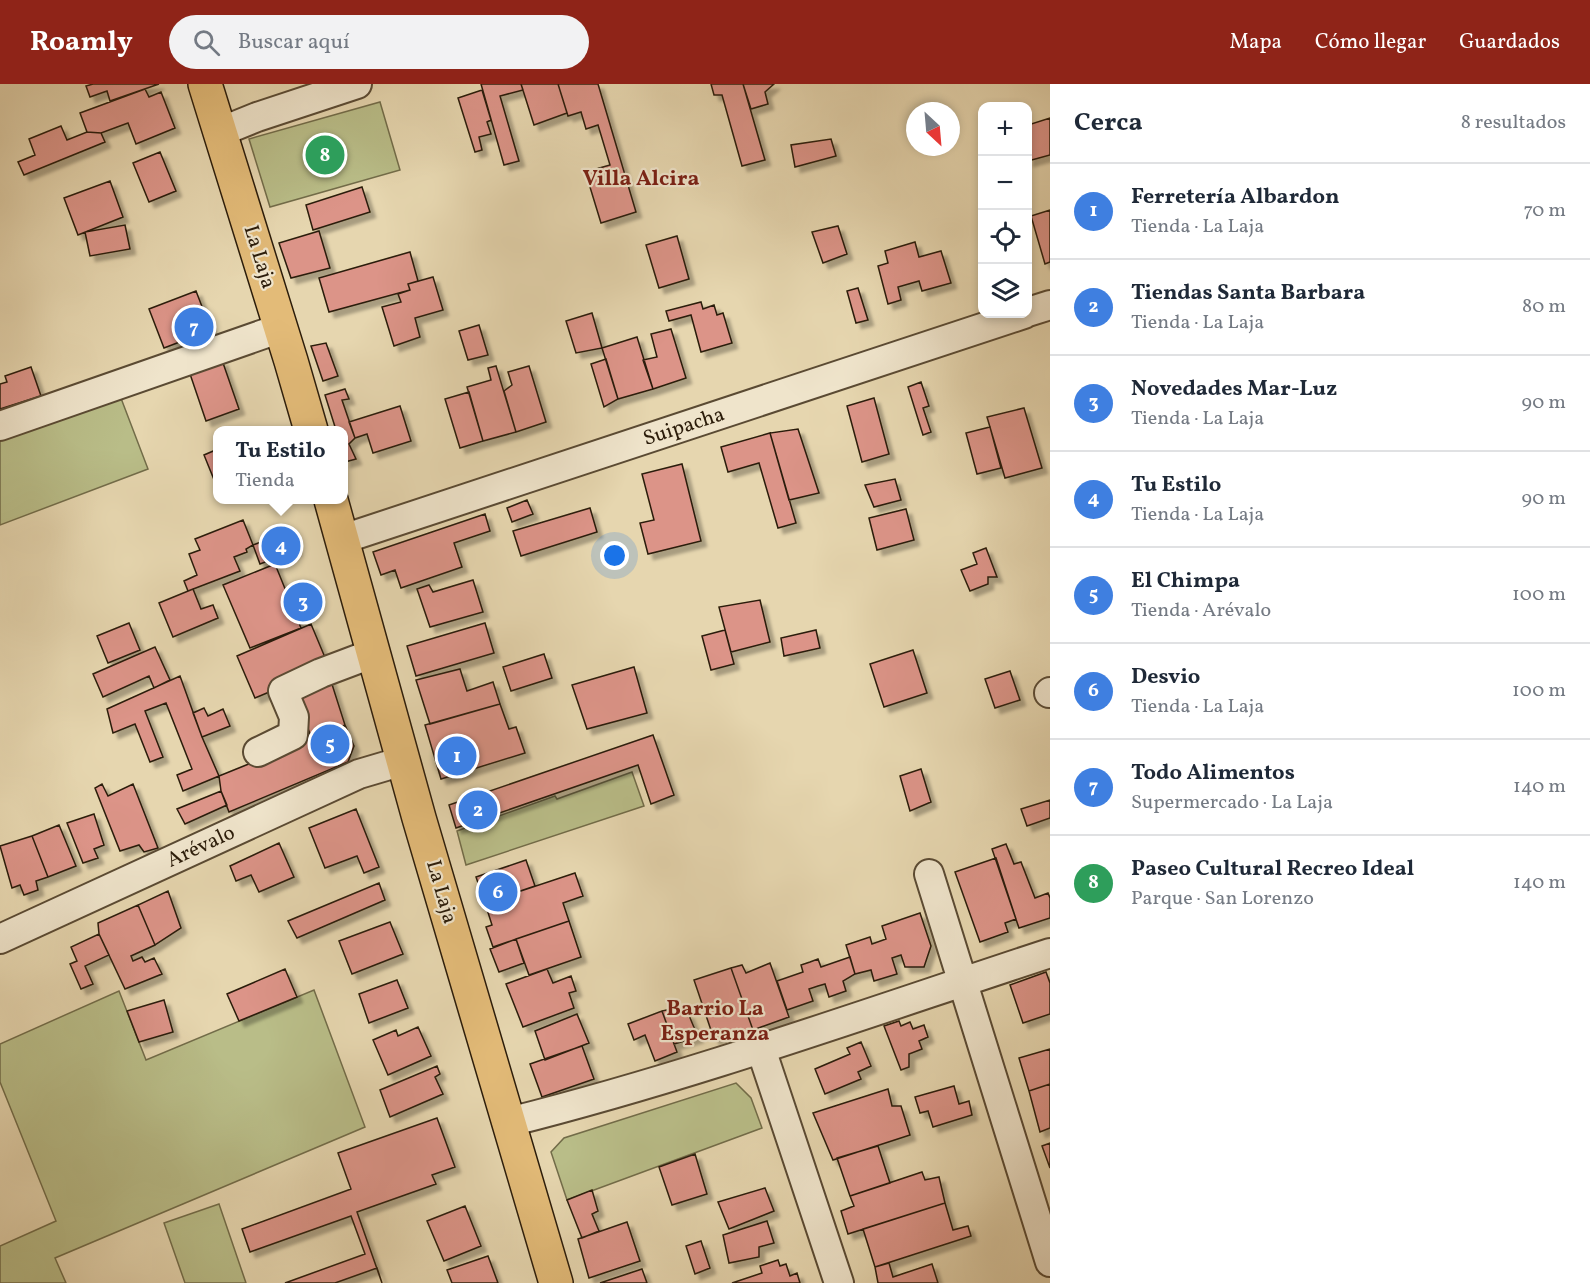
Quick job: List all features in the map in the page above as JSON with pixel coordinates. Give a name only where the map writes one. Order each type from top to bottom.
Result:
[{"type":"main road","name":"La Laja","points":[[205,84],[310,426]]},
{"type":"main road","name":"La Laja","points":[[332,504],[403,761],[556,1283]]},
{"type":"street","points":[[220,132],[257,117],[357,84]]},
{"type":"street","name":"Suipacha","points":[[1032,311],[1050,305]]},
{"type":"street","name":"Suipacha","points":[[343,539],[1011,318]]},
{"type":"street","points":[[0,426],[281,328]]},
{"type":"street","points":[[258,752],[293,735],[294,717],[283,691],[321,673],[374,654]]},
{"type":"street","name":"Arévalo","points":[[0,939],[358,774],[403,761]]},
{"type":"street","points":[[929,874],[1050,1262]]},
{"type":"street","points":[[508,1122],[558,1110],[761,1049],[1050,953]]},
{"type":"street","points":[[761,1049],[839,1283]]},
{"type":"green space","points":[[380,102],[400,170],[270,207],[249,139]]},
{"type":"green space","points":[[119,393],[148,469],[0,525],[0,439]]},
{"type":"green space","points":[[632,772],[644,806],[466,865],[457,831],[555,796],[557,799]]},
{"type":"green space","points":[[314,990],[365,1127],[55,1258],[66,1283],[0,1283],[0,1246],[56,1221],[0,1082],[0,1044],[119,991],[146,1060]]},
{"type":"green space","points":[[736,1083],[751,1098],[762,1128],[567,1200],[551,1152],[564,1138]]},
{"type":"green space","points":[[219,1204],[246,1283],[185,1283],[164,1223]]},
{"type":"building","points":[[93,84],[159,84],[110,101],[107,91],[90,97],[86,86]]},
{"type":"building","points":[[481,84],[521,84],[523,90],[500,96],[519,161],[504,165]]},
{"type":"building","points":[[521,84],[558,84],[567,113],[534,125]]},
{"type":"building","points":[[558,84],[598,84],[636,212],[601,223],[586,174],[610,165],[598,125],[586,129],[581,112],[568,116]]},
{"type":"building","points":[[711,84],[743,84],[765,160],[742,166],[722,95],[714,95]]},
{"type":"building","points":[[743,84],[774,84],[765,92],[768,104],[751,109]]},
{"type":"building","points":[[145,89],[149,97],[161,92],[175,128],[136,144],[128,123],[101,133],[87,132],[80,113]]},
{"type":"building","points":[[482,90],[491,120],[487,122],[491,134],[479,137],[482,150],[475,152],[458,98]]},
{"type":"building","points":[[1050,118],[1050,155],[1032,160],[1032,156],[1032,124]]},
{"type":"building","points":[[61,126],[67,140],[87,132],[101,133],[105,142],[24,175],[18,162],[35,155],[29,139]]},
{"type":"building","points":[[831,139],[836,156],[795,167],[791,145]]},
{"type":"building","points":[[160,152],[176,191],[149,202],[133,163]]},
{"type":"building","points":[[110,181],[123,217],[78,235],[64,198]]},
{"type":"building","points":[[362,187],[370,212],[313,230],[306,205]]},
{"type":"building","points":[[1050,210],[1050,262],[1045,264],[1032,219],[1032,216]]},
{"type":"building","points":[[125,225],[130,249],[90,256],[85,232]]},
{"type":"building","points":[[838,226],[847,254],[823,263],[812,232]]},
{"type":"building","points":[[319,231],[330,268],[291,278],[279,243]]},
{"type":"building","points":[[677,236],[689,279],[659,288],[646,245]]},
{"type":"building","points":[[915,242],[919,257],[941,251],[951,283],[922,291],[919,281],[898,287],[901,300],[888,304],[878,266],[888,263],[885,251]]},
{"type":"building","points":[[410,252],[418,281],[408,284],[410,290],[329,312],[319,278]]},
{"type":"building","points":[[433,277],[443,310],[415,318],[420,337],[394,346],[382,307],[401,302],[398,294],[410,290],[408,284]]},
{"type":"building","points":[[858,288],[868,320],[856,323],[847,291]]},
{"type":"building","points":[[196,291],[211,330],[164,348],[149,309]]},
{"type":"building","points":[[701,302],[703,309],[714,305],[717,315],[723,313],[732,343],[701,352],[691,315],[669,321],[666,311]]},
{"type":"building","points":[[592,313],[602,348],[576,353],[566,321]]},
{"type":"building","points":[[479,325],[488,355],[468,360],[459,331]]},
{"type":"building","points":[[671,329],[686,378],[653,389],[643,360],[657,357],[651,334]]},
{"type":"building","points":[[637,337],[653,389],[618,399],[602,348]]},
{"type":"building","points":[[326,343],[338,376],[323,381],[311,346]]},
{"type":"building","points":[[606,359],[618,399],[604,407],[591,364]]},
{"type":"building","points":[[222,360],[239,409],[206,421],[189,371]]},
{"type":"building","points":[[496,366],[516,432],[483,441],[467,387],[491,380],[488,368]]},
{"type":"building","points":[[529,366],[546,422],[516,432],[504,391],[512,385],[508,372]]},
{"type":"building","points":[[31,367],[41,396],[0,409],[0,384],[7,382],[5,376]]},
{"type":"building","points":[[921,382],[929,406],[923,408],[931,432],[923,435],[908,387]]},
{"type":"building","points":[[345,389],[349,399],[342,400],[355,438],[349,444],[356,459],[348,461],[348,426],[335,426],[325,395]]},
{"type":"building","points":[[469,392],[483,441],[460,448],[445,399]]},
{"type":"building","points":[[874,398],[889,454],[862,462],[847,406]]},
{"type":"building","points":[[400,406],[411,441],[373,453],[367,434],[355,438],[349,422]]},
{"type":"building","points":[[1024,408],[1042,468],[1005,478],[987,417]]},
{"type":"building","points":[[990,427],[1001,468],[977,474],[966,433]]},
{"type":"building","points":[[798,429],[819,493],[789,500],[770,433]]},
{"type":"building","points":[[770,433],[796,523],[778,528],[759,463],[728,472],[721,447]]},
{"type":"building","points":[[213,451],[213,477],[204,455]]},
{"type":"building","points":[[682,464],[701,541],[648,554],[640,523],[654,520],[642,474]]},
{"type":"building","points":[[895,479],[901,500],[874,507],[865,485]]},
{"type":"building","points":[[527,500],[533,514],[512,522],[507,508]]},
{"type":"building","points":[[590,508],[597,532],[521,556],[513,531]]},
{"type":"building","points":[[906,509],[914,540],[877,550],[869,518]]},
{"type":"building","points":[[485,514],[490,531],[454,543],[462,567],[401,588],[395,570],[381,575],[373,552]]},
{"type":"building","points":[[243,520],[253,545],[246,549],[247,552],[234,557],[240,571],[188,591],[184,581],[197,575],[189,554],[200,550],[195,539]]},
{"type":"building","points":[[288,532],[296,550],[260,564],[253,545]]},
{"type":"building","points":[[986,548],[997,577],[988,577],[988,584],[970,591],[961,570],[977,564],[973,553]]},
{"type":"building","points":[[275,564],[301,628],[250,648],[223,585]]},
{"type":"building","points":[[473,580],[483,612],[430,627],[417,589],[429,585],[433,592]]},
{"type":"building","points":[[193,589],[201,609],[213,605],[218,618],[173,637],[159,603]]},
{"type":"building","points":[[306,594],[311,608],[296,613],[290,599]]},
{"type":"building","points":[[760,600],[770,642],[731,652],[719,607]]},
{"type":"building","points":[[129,623],[140,650],[108,663],[97,636]]},
{"type":"building","points":[[485,623],[494,653],[416,676],[407,646]]},
{"type":"building","points":[[311,624],[329,667],[255,698],[237,656]]},
{"type":"building","points":[[725,630],[734,664],[711,670],[702,636]]},
{"type":"building","points":[[816,630],[820,648],[784,656],[781,638]]},
{"type":"building","points":[[155,647],[170,680],[154,688],[149,676],[103,697],[93,674]]},
{"type":"building","points":[[913,650],[927,693],[884,707],[870,664]]},
{"type":"building","points":[[544,654],[552,678],[511,691],[503,667]]},
{"type":"building","points":[[634,667],[647,713],[587,729],[572,685]]},
{"type":"building","points":[[460,669],[467,691],[493,682],[500,704],[430,724],[416,680]]},
{"type":"building","points":[[1010,671],[1020,700],[995,708],[985,679]]},
{"type":"building","points":[[180,676],[219,776],[183,791],[177,775],[192,769],[166,703],[145,711],[163,757],[150,762],[135,724],[113,733],[107,709]]},
{"type":"building","points":[[330,678],[345,725],[312,739],[294,692]]},
{"type":"building","points":[[500,704],[509,729],[516,727],[525,753],[441,779],[425,725]]},
{"type":"building","points":[[204,708],[208,716],[223,709],[230,726],[202,737],[193,713]]},
{"type":"building","points":[[345,725],[354,746],[348,762],[229,812],[221,791],[219,776]]},
{"type":"building","points":[[653,735],[674,795],[651,804],[638,765],[456,828],[449,805]]},
{"type":"building","points":[[921,769],[931,802],[910,811],[900,776]]},
{"type":"building","points":[[102,784],[108,796],[133,784],[158,848],[144,852],[139,845],[120,851],[95,788]]},
{"type":"building","points":[[221,791],[227,805],[185,824],[177,809]]},
{"type":"building","points":[[1050,800],[1050,818],[1027,826],[1021,809]]},
{"type":"building","points":[[356,809],[379,867],[364,873],[357,856],[325,868],[309,828]]},
{"type":"building","points":[[94,814],[104,845],[94,849],[98,858],[83,863],[67,823]]},
{"type":"building","points":[[59,825],[76,866],[48,877],[32,836]]},
{"type":"building","points":[[32,836],[48,877],[36,881],[38,890],[24,895],[20,885],[12,888],[0,846]]},
{"type":"building","points":[[279,843],[294,877],[259,892],[251,875],[236,881],[230,866]]},
{"type":"building","points":[[1006,844],[1014,864],[1021,862],[1035,898],[1048,893],[1050,918],[1019,928],[992,849]]},
{"type":"building","points":[[996,858],[1016,919],[1005,923],[1008,932],[980,942],[955,872]]},
{"type":"building","points":[[526,860],[535,886],[485,903],[476,877]]},
{"type":"building","points":[[575,873],[583,896],[563,903],[569,921],[493,947],[486,927],[492,925],[485,903]]},
{"type":"building","points":[[379,883],[385,900],[297,938],[288,921]]},
{"type":"building","points":[[168,891],[181,928],[155,945],[138,905]]},
{"type":"building","points":[[138,905],[155,945],[131,956],[133,961],[142,957],[145,962],[154,958],[162,974],[125,989],[99,934],[98,923]]},
{"type":"building","points":[[920,913],[931,946],[924,967],[905,967],[901,955],[892,958],[897,974],[874,981],[871,970],[855,974],[846,945],[870,937],[872,944],[886,939],[882,926]]},
{"type":"building","points":[[569,921],[581,957],[529,975],[516,939]]},
{"type":"building","points":[[390,922],[403,954],[352,974],[339,941]]},
{"type":"building","points":[[99,934],[109,955],[85,966],[93,984],[81,989],[70,964],[77,961],[71,947]]},
{"type":"building","points":[[516,939],[524,963],[499,972],[490,949]]},
{"type":"building","points":[[850,957],[855,974],[843,981],[846,991],[829,997],[825,984],[818,986],[809,989],[813,1001],[787,1010],[777,981],[803,972],[801,965],[818,959],[821,967]]},
{"type":"building","points":[[770,963],[789,1017],[753,1030],[731,968],[742,965],[746,973]]},
{"type":"building","points":[[731,968],[753,1030],[714,1039],[694,980]]},
{"type":"building","points":[[285,969],[297,997],[239,1021],[227,994]]},
{"type":"building","points":[[547,969],[553,983],[571,976],[576,991],[569,993],[574,1008],[523,1027],[506,984]]},
{"type":"building","points":[[1046,972],[1050,983],[1050,1014],[1023,1023],[1010,985]]},
{"type":"building","points":[[397,980],[408,1008],[369,1023],[359,994]]},
{"type":"building","points":[[164,1000],[173,1032],[139,1042],[127,1011]]},
{"type":"building","points":[[675,1008],[678,1015],[688,1013],[698,1037],[674,1044],[662,1011]]},
{"type":"building","points":[[662,1011],[677,1052],[655,1061],[645,1035],[634,1040],[628,1024]]},
{"type":"building","points":[[577,1014],[589,1043],[545,1060],[535,1031]]},
{"type":"building","points":[[899,1021],[901,1026],[910,1022],[913,1029],[924,1025],[928,1037],[919,1041],[922,1049],[909,1054],[909,1067],[901,1070],[884,1026]]},
{"type":"building","points":[[418,1027],[431,1056],[388,1075],[373,1040],[396,1030],[398,1036]]},
{"type":"building","points":[[861,1042],[871,1066],[858,1072],[861,1079],[825,1094],[815,1069],[850,1054],[847,1048]]},
{"type":"building","points":[[582,1046],[594,1079],[542,1097],[530,1064]]},
{"type":"building","points":[[1050,1049],[1050,1084],[1029,1091],[1019,1058]]},
{"type":"building","points":[[437,1066],[440,1074],[435,1077],[443,1094],[390,1117],[380,1090]]},
{"type":"building","points":[[1050,1084],[1050,1128],[1040,1132],[1029,1091]]},
{"type":"building","points":[[954,1086],[959,1104],[969,1101],[972,1115],[933,1127],[928,1111],[920,1113],[915,1097]]},
{"type":"building","points":[[888,1089],[892,1106],[901,1106],[910,1135],[833,1160],[813,1113]]},
{"type":"building","points":[[437,1118],[455,1167],[432,1175],[436,1184],[357,1212],[377,1268],[335,1283],[285,1283],[365,1254],[351,1216],[250,1252],[242,1229],[351,1189],[338,1153]]},
{"type":"building","points":[[1050,1143],[1050,1168],[1042,1146]]},
{"type":"building","points":[[878,1146],[890,1183],[850,1196],[837,1158]]},
{"type":"building","points":[[695,1154],[707,1194],[672,1205],[659,1167]]},
{"type":"building","points":[[922,1172],[925,1180],[939,1177],[945,1203],[848,1234],[841,1211],[854,1206],[850,1196]]},
{"type":"building","points":[[765,1188],[774,1211],[729,1229],[718,1202]]},
{"type":"building","points":[[592,1190],[598,1211],[592,1214],[599,1231],[582,1238],[567,1200]]},
{"type":"building","points":[[945,1203],[953,1230],[968,1226],[971,1236],[875,1267],[863,1229]]},
{"type":"building","points":[[465,1206],[481,1246],[444,1261],[427,1221]]},
{"type":"building","points":[[767,1221],[774,1243],[759,1247],[759,1257],[729,1263],[723,1235]]},
{"type":"building","points":[[627,1222],[640,1261],[589,1278],[578,1239]]},
{"type":"building","points":[[701,1241],[710,1268],[695,1274],[686,1246]]},
{"type":"building","points":[[488,1256],[498,1283],[452,1283],[447,1270]]},
{"type":"building","points":[[778,1260],[780,1266],[786,1264],[790,1276],[797,1273],[800,1283],[732,1283],[762,1273],[760,1266]]},
{"type":"building","points":[[889,1263],[893,1277],[932,1264],[938,1283],[878,1283],[875,1267]]},
{"type":"building","points":[[642,1269],[647,1283],[600,1283]]},
{"type":"place","name":"Paseo Cultural Recreo Ideal","points":[[325,155]]},
{"type":"place","name":"Todo Alimentos","points":[[194,327]]},
{"type":"place","name":"Tu Estilo","points":[[281,546]]},
{"type":"place","name":"Novedades Mar-Luz","points":[[303,602]]},
{"type":"place","name":"El Chimpa","points":[[330,744]]},
{"type":"place","name":"Ferretería Albardon","points":[[457,756]]},
{"type":"place","name":"Tiendas Santa Barbara","points":[[478,810]]},
{"type":"place","name":"Desvio","points":[[498,892]]},
{"type":"district","name":"Villa Alcira","points":[[641,179]]},
{"type":"district","name":"Barrio La Esperanza","points":[[715,1022]]}]
